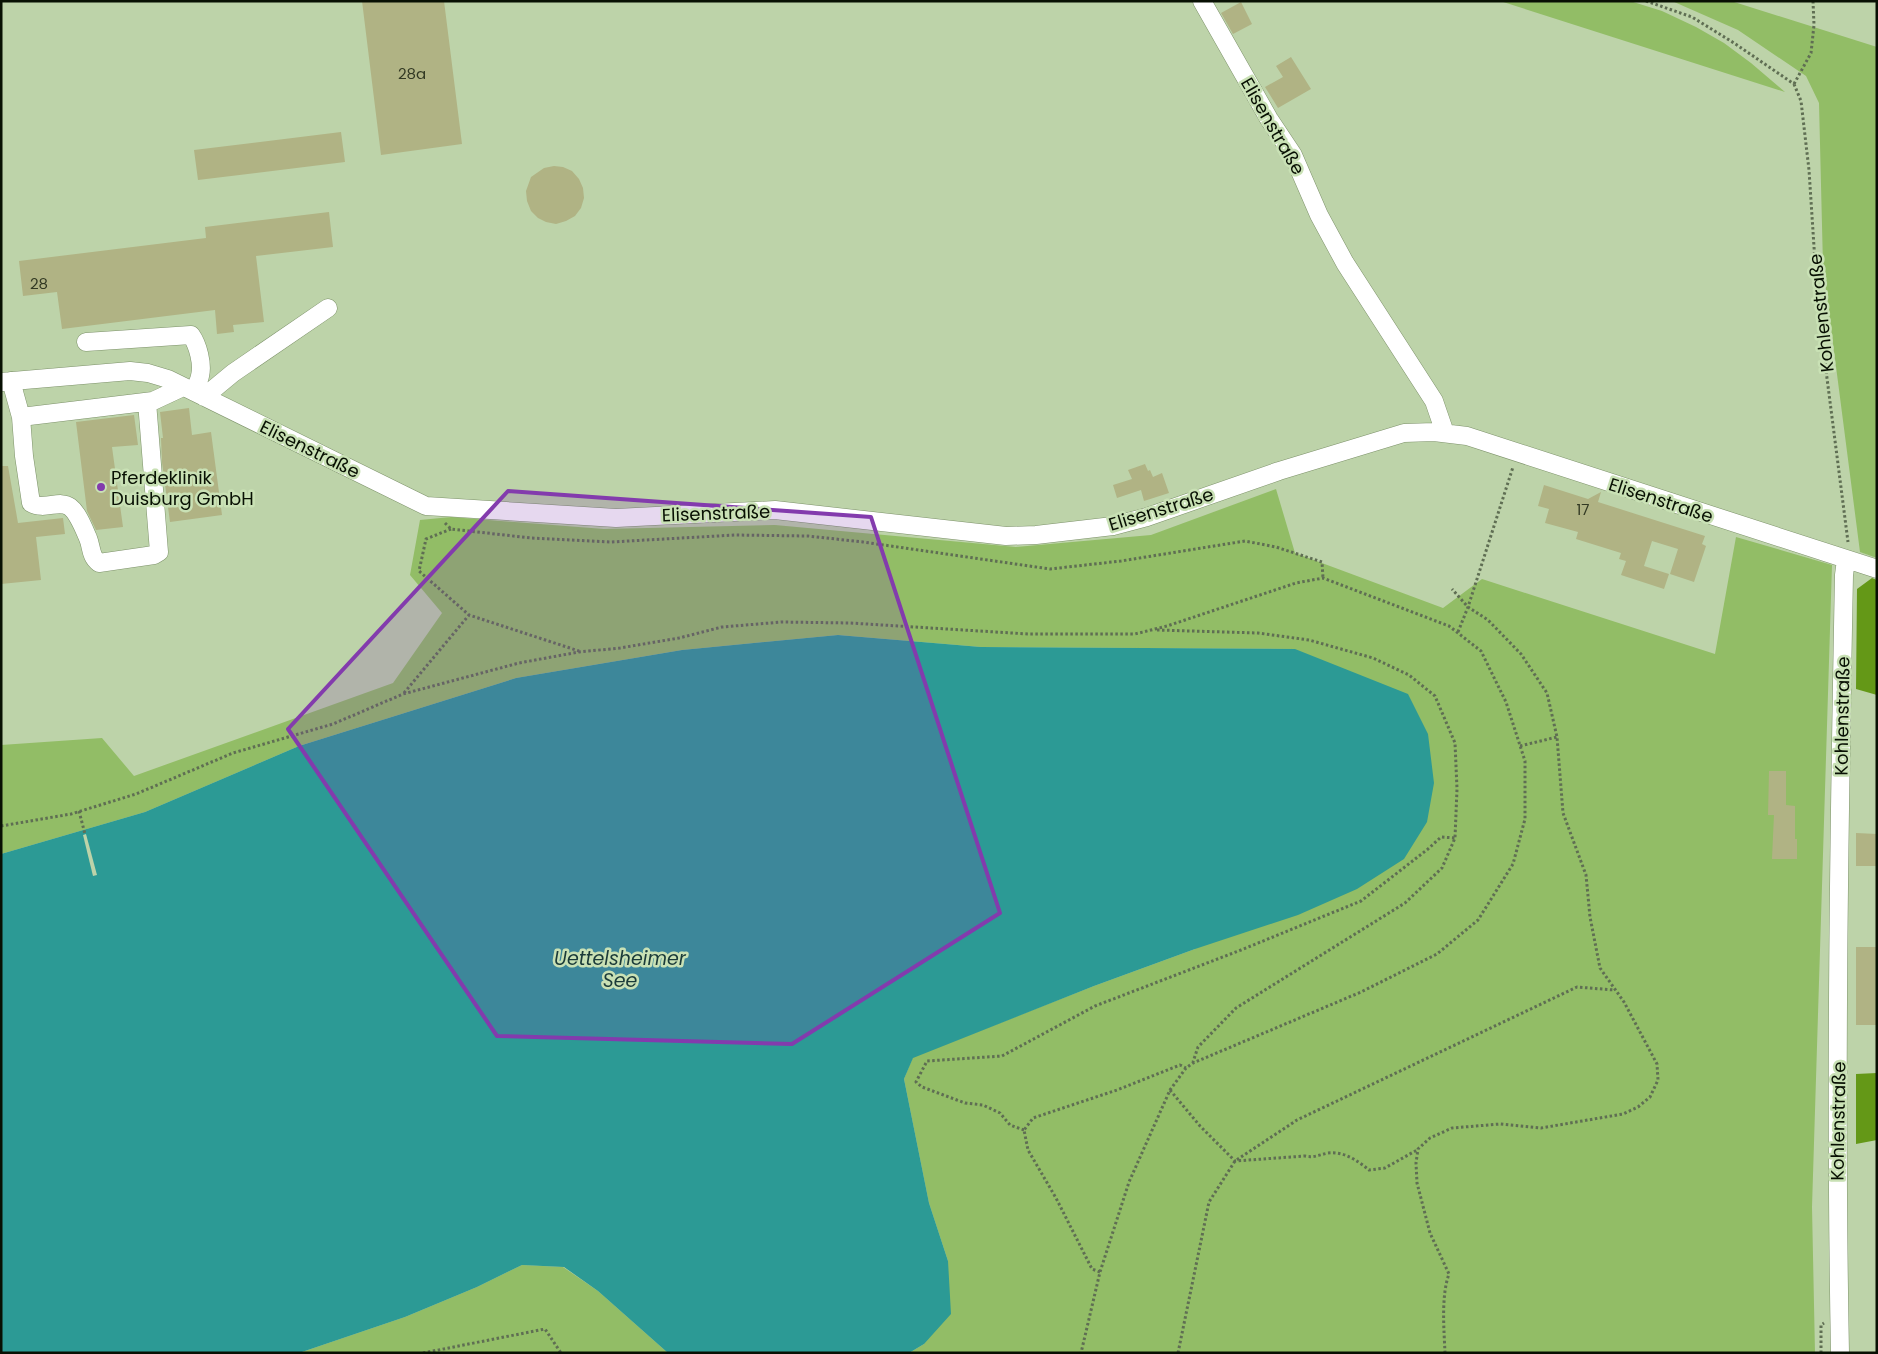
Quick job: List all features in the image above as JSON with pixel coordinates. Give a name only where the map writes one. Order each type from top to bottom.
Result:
[{"type":"street","name":"Elisenstraße","points":[[1202,1],[1269,119],[1293,155],[1319,215],[1345,263],[1434,401],[1446,433]]},
{"type":"street","points":[[22,418],[147,402],[194,392],[233,373],[328,308]]},
{"type":"street","points":[[86,342],[191,335],[201,368],[194,392]]},
{"type":"street","name":"Elisenstraße","points":[[6,382],[130,371],[148,373],[168,379],[426,506],[616,518],[775,510],[1006,536],[1036,535],[1114,526],[1147,517],[1279,471],[1404,433],[1446,433],[1467,436],[1877,569]]},
{"type":"street","points":[[6,382],[22,418],[24,456],[32,503],[38,507],[60,504],[69,506],[89,539],[94,560],[99,563],[116,562],[154,555],[159,552],[147,402]]},
{"type":"street","name":"Kohlenstraße","points":[[1840,1353],[1837,1192],[1841,758],[1846,560]]},
{"type":"path","points":[[1646,1],[1692,18],[1734,43],[1794,84],[1811,53],[1814,25],[1813,1]]},
{"type":"path","name":"Kohlenstraße","points":[[1794,84],[1801,101],[1809,170],[1818,308],[1846,518],[1848,545],[1846,560]]},
{"type":"path","points":[[1458,632],[1468,607],[1517,453]]},
{"type":"path","points":[[426,506],[451,529]]},
{"type":"path","points":[[580,652],[469,615],[419,571],[426,539],[451,529],[531,538],[611,542],[735,535],[808,536],[1050,569],[1121,561],[1245,541],[1276,547],[1322,562],[1323,578]]},
{"type":"path","points":[[1,826],[79,811],[136,794],[233,753],[333,724],[403,694],[519,663],[679,638],[722,627],[782,622],[850,623],[1028,634],[1135,634],[1153,630],[1296,583],[1323,578],[1449,626],[1481,651],[1506,702],[1525,761],[1524,819],[1513,864],[1478,920],[1437,954],[1361,992],[1193,1063],[1186,1068],[1170,1090],[1129,1182],[1100,1272],[1081,1353]]},
{"type":"path","points":[[1170,1090],[1200,1126],[1235,1161],[1304,1156],[1314,1158],[1330,1153],[1354,1158],[1369,1170],[1385,1168],[1418,1150],[1430,1138],[1452,1128],[1500,1124],[1541,1128],[1623,1114],[1638,1107],[1650,1097],[1658,1080],[1657,1064],[1624,1002],[1600,968],[1590,916],[1586,875],[1563,813],[1557,737],[1547,692],[1521,654],[1488,620],[1468,607],[1452,589]]},
{"type":"path","points":[[403,694],[469,615]]},
{"type":"path","points":[[1153,630],[1258,633],[1309,640],[1373,658],[1409,675],[1435,696],[1455,743],[1457,789],[1454,838],[1442,868],[1405,903],[1236,1008],[1198,1047],[1193,1063]]},
{"type":"path","points":[[1520,746],[1557,737]]},
{"type":"path","points":[[79,811],[85,834]]},
{"type":"path","points":[[1,821],[6,824]]},
{"type":"path","points":[[1024,1130],[1010,1124],[1000,1113],[983,1105],[965,1103],[922,1087],[916,1082],[927,1061],[1002,1056],[1095,1006],[1241,950],[1361,901],[1441,837],[1454,838]]},
{"type":"path","points":[[1178,1353],[1209,1202],[1235,1161],[1297,1120],[1577,987],[1614,990]]},
{"type":"path","points":[[1100,1272],[1092,1269],[1056,1198],[1028,1150],[1024,1130],[1033,1118],[1117,1090],[1180,1065],[1186,1068]]},
{"type":"path","points":[[1418,1150],[1416,1163],[1417,1183],[1430,1233],[1449,1274],[1444,1322],[1445,1353]]},
{"type":"path","points":[[422,1353],[544,1328],[561,1353]]},
{"type":"highlighted area","points":[[508,491],[871,517],[1000,913],[792,1044],[497,1036],[288,729]]},
{"type":"green space","points":[[1500,1],[1630,1],[1662,11],[1724,43],[1785,92]]},
{"type":"green space","points":[[1672,1],[1731,1],[1877,47],[1877,558],[1860,552],[1823,266],[1819,103],[1806,76],[1738,30]]},
{"type":"green space","points":[[1276,489],[1295,553],[1443,608],[1482,579],[1715,654],[1736,537],[1832,565],[1812,1207],[1815,1353],[909,1353],[924,1344],[948,1261],[929,1203],[904,1079],[913,1057],[1094,986],[1195,949],[1295,649],[981,647],[838,635],[682,650],[516,678],[299,746],[145,812],[1,854],[1,745],[102,738],[134,776],[393,683],[442,613],[410,575],[420,520],[451,517],[604,529],[775,525],[1016,547],[1151,535]]},
{"type":"green space","points":[[1872,578],[1877,580],[1877,695],[1856,689],[1857,589]]},
{"type":"green space","points":[[1877,1073],[1877,1140],[1856,1144],[1856,1074]]},
{"type":"green space","points":[[522,1265],[563,1267],[598,1291],[668,1353],[299,1353],[405,1317],[477,1287]]},
{"type":"water","name":"Uettelsheimer See","points":[[838,635],[981,647],[1295,649],[1408,694],[1428,734],[1434,783],[1427,822],[1404,859],[1357,889],[1298,915],[1195,949],[1094,986],[913,1058],[904,1079],[929,1203],[948,1261],[951,1314],[924,1344],[909,1353],[668,1353],[598,1291],[564,1267],[522,1265],[477,1287],[405,1317],[299,1353],[1,1353],[1,854],[145,812],[299,746],[516,678],[682,650]]},
{"type":"pier","points":[[86,834],[97,875],[93,876],[83,835]]},
{"type":"building","points":[[362,1],[444,1],[462,144],[381,155]]},
{"type":"building","points":[[1241,2],[1252,24],[1233,34],[1221,13]]},
{"type":"building","points":[[1291,57],[1311,89],[1278,108],[1265,87],[1283,77],[1276,66]]},
{"type":"building","points":[[341,132],[345,162],[198,180],[194,150]]},
{"type":"building","points":[[554,166],[572,171],[579,179],[583,188],[584,198],[581,208],[575,216],[556,224],[538,218],[531,211],[526,191],[531,177],[544,168]]},
{"type":"building","points":[[329,212],[333,247],[256,256],[264,322],[233,325],[234,332],[217,334],[215,310],[62,329],[57,292],[23,296],[19,261],[206,238],[205,227]]},
{"type":"building","points":[[189,408],[192,435],[211,432],[222,515],[170,522],[162,462],[161,438],[163,438],[160,412]]},
{"type":"building","name":"Pferdeklinik Duisburg GmbH","points":[[134,415],[138,445],[112,447],[123,527],[96,530],[87,511],[76,422]]},
{"type":"building","points":[[1145,464],[1153,477],[1162,473],[1169,493],[1144,501],[1141,490],[1117,498],[1113,485],[1132,479],[1128,470]]},
{"type":"building","points":[[1,466],[8,466],[18,523],[63,518],[65,534],[36,537],[41,580],[1,584]]},
{"type":"building","points":[[1544,485],[1588,499],[1601,492],[1598,502],[1705,536],[1702,544],[1706,546],[1694,582],[1670,574],[1678,549],[1652,541],[1644,566],[1669,574],[1664,589],[1621,575],[1626,561],[1619,559],[1621,553],[1576,539],[1578,532],[1545,523],[1549,509],[1538,506]]},
{"type":"building","points":[[1769,771],[1786,771],[1786,805],[1795,806],[1797,859],[1772,859],[1774,815],[1768,815]]},
{"type":"building","points":[[1856,833],[1877,834],[1877,866],[1856,866]]},
{"type":"building","points":[[1856,947],[1877,947],[1877,1025],[1856,1025]]},
{"type":"place","name":"Pferdeklinik Duisburg GmbH","points":[[101,487]]}]
